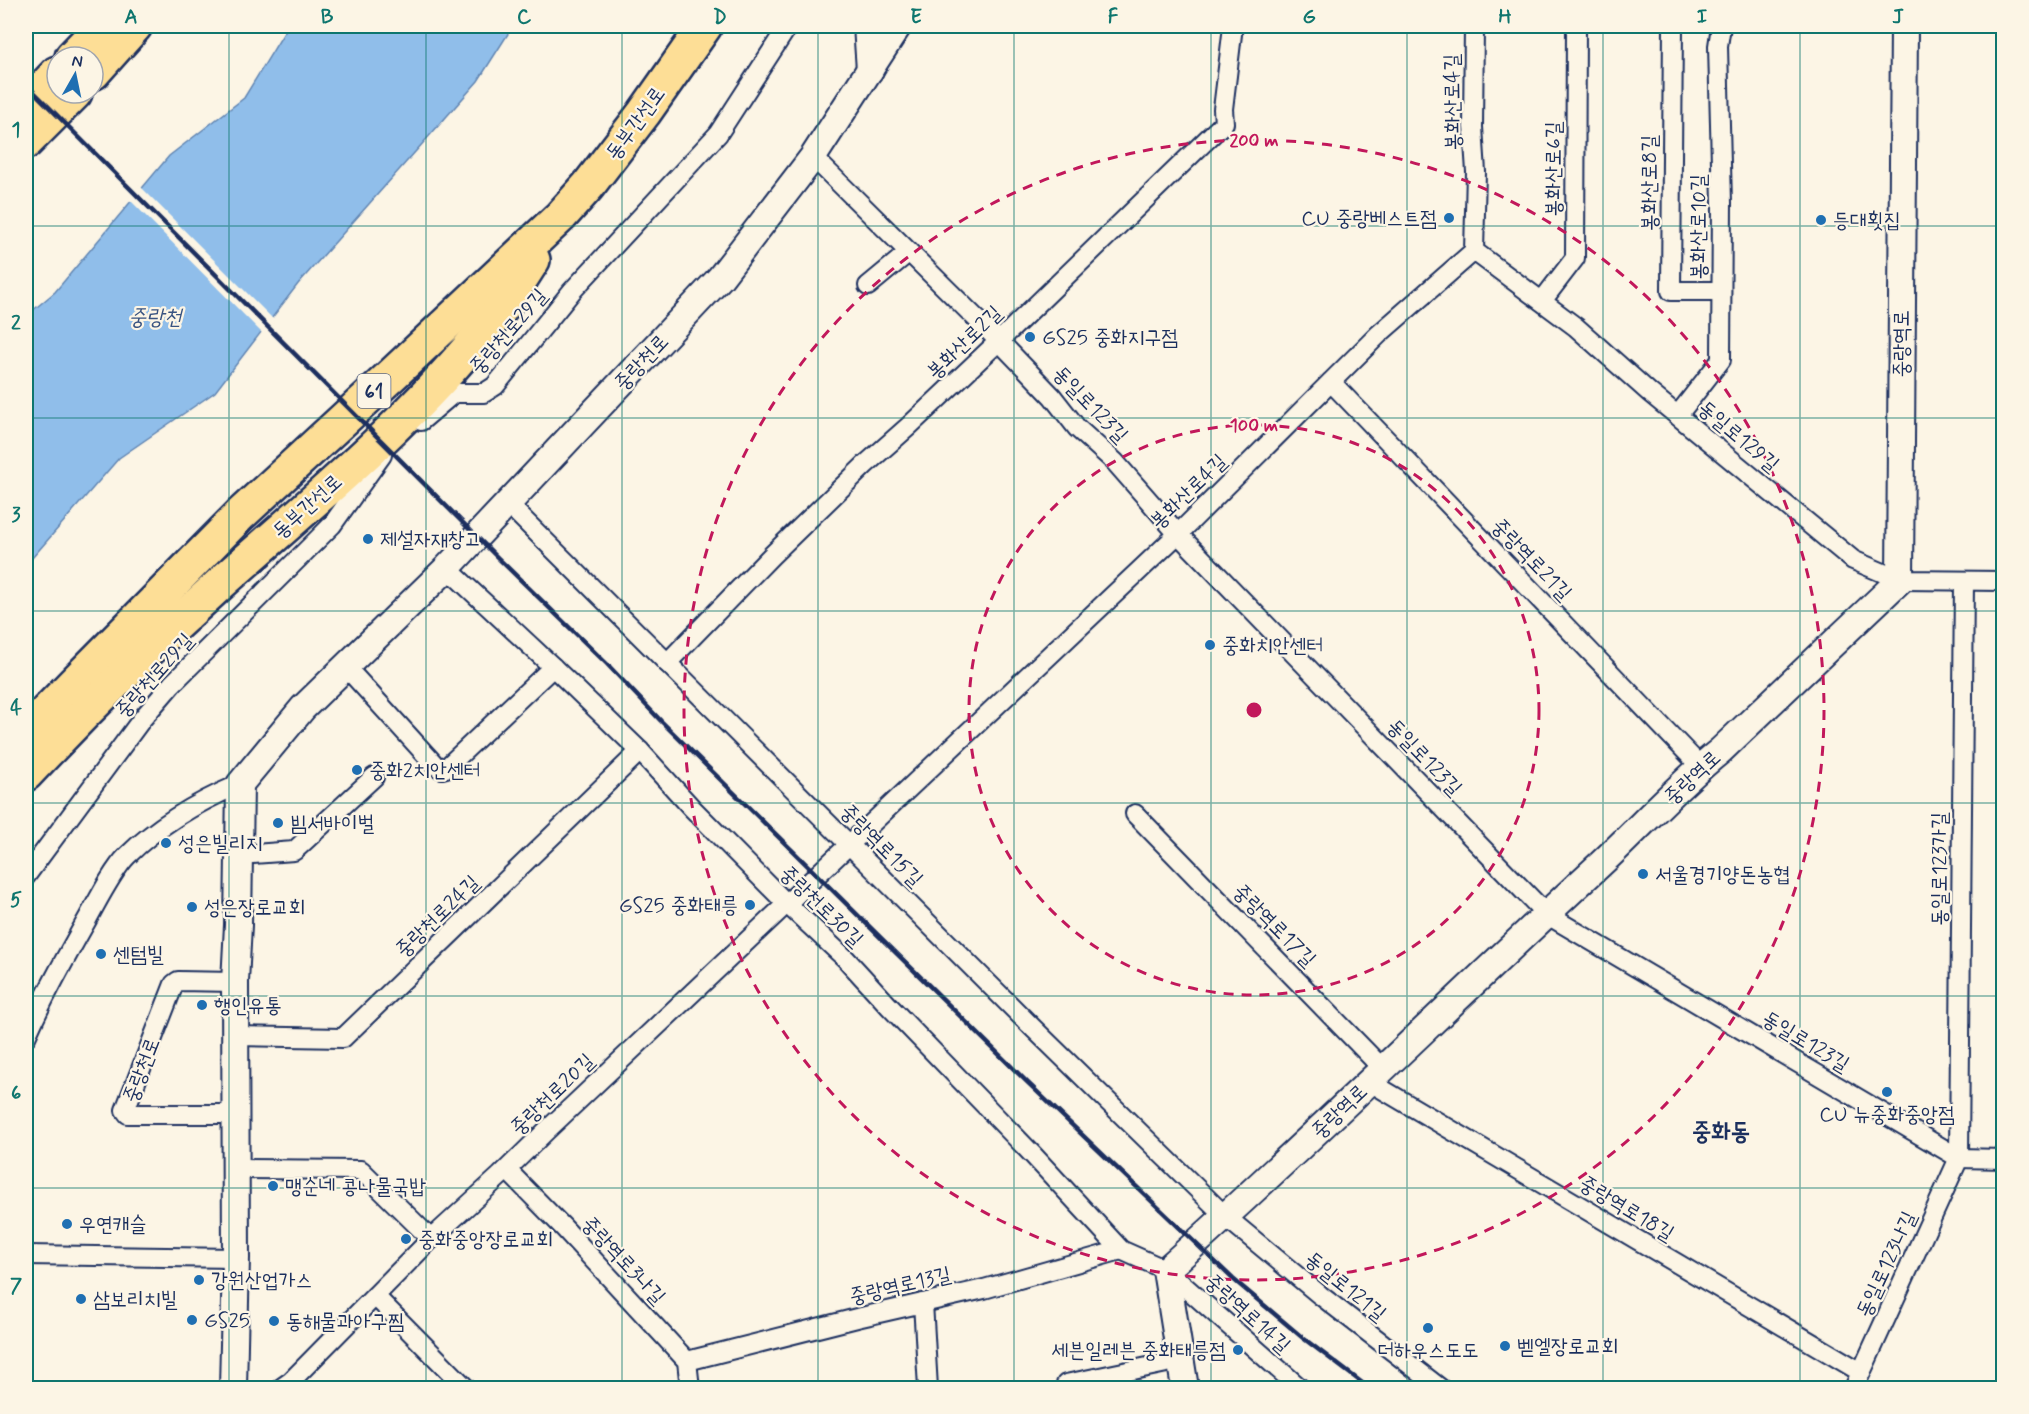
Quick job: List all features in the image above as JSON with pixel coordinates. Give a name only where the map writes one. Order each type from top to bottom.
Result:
[{"type":"highway","points":[[84,45],[102,26]]},
{"type":"highway","points":[[105,60],[135,26]]},
{"type":"highway","name":"동부간선로","points":[[26,741],[41,717],[241,514],[561,216],[588,186],[644,113],[705,26]]},
{"type":"highway","points":[[26,106],[45,86]]},
{"type":"highway","points":[[26,142],[63,105]]},
{"type":"highway","name":"동부간선로","points":[[26,774],[80,717],[198,604],[363,456],[453,365],[506,301],[561,216]]},
{"type":"main road","points":[[867,26],[870,70]]},
{"type":"main road","name":"중랑천로","points":[[240,784],[303,708],[447,568],[720,278],[813,157],[898,26]]},
{"type":"main road","name":"중랑역로","points":[[1166,1270],[1226,1217],[1900,580],[1904,26]]},
{"type":"main road","points":[[233,1389],[236,1258],[235,982],[240,784]]},
{"type":"main road","points":[[1166,1270],[1185,1389]]},
{"type":"street","name":"중랑천로29길","points":[[26,876],[142,719],[164,693],[332,525],[381,456],[449,396],[459,392],[484,393],[495,386],[567,297],[718,134],[788,26]]},
{"type":"street","name":"봉화산로2길","points":[[667,663],[772,555],[999,341],[1224,123],[1224,99],[1233,26]]},
{"type":"street","name":"봉화산로4길","points":[[849,845],[1178,534],[1379,334],[1474,250],[1476,172],[1473,127],[1474,26]]},
{"type":"street","name":"봉화산로6길","points":[[1542,301],[1575,258],[1576,26]]},
{"type":"street","name":"봉화산로8길","points":[[1673,26],[1671,291],[1720,291]]},
{"type":"street","name":"봉화산로10길","points":[[1678,415],[1721,360],[1722,203],[1718,45],[1721,26]]},
{"type":"street","name":"동일로123길","points":[[813,157],[999,341],[1052,396],[1077,428],[1115,462],[1178,534],[1546,914],[1959,1158],[2004,1159]]},
{"type":"street","name":"동일로129길","points":[[1474,250],[1598,346],[1650,393],[1853,560],[1900,580],[2004,581]]},
{"type":"street","points":[[868,286],[909,252]]},
{"type":"street","name":"중랑역로21길","points":[[1331,382],[1701,767]]},
{"type":"street","name":"중랑역로15길","points":[[508,504],[1226,1217]]},
{"type":"street","name":"중랑천로30길","points":[[447,568],[640,751],[692,808],[786,903],[846,959],[1121,1250],[1166,1270]]},
{"type":"street","name":"동일로123가길","points":[[1959,1158],[1964,581]]},
{"type":"street","points":[[346,667],[436,766],[443,769],[553,667]]},
{"type":"street","name":"중랑천로24길","points":[[236,1035],[343,1038],[640,751]]},
{"type":"street","points":[[239,855],[294,851],[374,777]]},
{"type":"street","points":[[26,1036],[41,1003],[99,897],[126,857],[166,825],[218,794],[240,784]]},
{"type":"street","name":"중랑역로17길","points":[[1135,814],[1376,1075]]},
{"type":"street","name":"중랑천로20길","points":[[290,1386],[431,1239],[507,1170],[849,845]]},
{"type":"street","name":"중랑천로","points":[[235,982],[178,981],[174,984],[125,1110],[128,1113],[235,1114]]},
{"type":"street","name":"중랑역로18길","points":[[1376,1075],[1858,1380]]},
{"type":"street","name":"동일로123나길","points":[[1858,1380],[1959,1158]]},
{"type":"street","points":[[236,1169],[361,1170],[431,1239]]},
{"type":"street","name":"중랑역로3나길","points":[[507,1170],[687,1361]]},
{"type":"street","name":"동일로121길","points":[[1226,1217],[1320,1295],[1440,1389]]},
{"type":"street","name":"중랑역로13길","points":[[687,1361],[1038,1275],[1121,1250]]},
{"type":"street","points":[[26,1255],[236,1258]]},
{"type":"street","name":"중랑역로14길","points":[[1166,1270],[1300,1389]]},
{"type":"street","points":[[375,1296],[466,1389]]},
{"type":"street","points":[[922,1304],[928,1389]]},
{"type":"street","points":[[1066,1389],[1066,1384],[1181,1360]]},
{"type":"street","points":[[687,1361],[690,1389]]},
{"type":"water","name":"중랑천","points":[[288,26],[513,26],[478,81],[298,284],[215,392],[119,458],[26,565],[26,316],[55,292],[169,156],[244,98]]},
{"type":"pier","points":[[140,186],[274,320],[263,334],[129,199]]},
{"type":"railway","points":[[26,84],[498,558],[607,664],[661,721],[1027,1082],[1233,1279],[1303,1338],[1369,1388]]},
{"type":"place","name":"CU 중랑베스트점","points":[[1449,218]]},
{"type":"place","name":"등대횟집","points":[[1821,220]]},
{"type":"place","name":"GS25 중화지구점","points":[[1030,337]]},
{"type":"place","name":"제설자재창고","points":[[368,539]]},
{"type":"place","name":"중화치안센터","points":[[1210,645]]},
{"type":"place","name":"중화2치안센터","points":[[357,770]]},
{"type":"place","name":"빔서바이벌","points":[[278,823]]},
{"type":"place","name":"성은빌리지","points":[[166,843]]},
{"type":"place","name":"서울경기양돈농협","points":[[1643,874]]},
{"type":"place","name":"GS25 중화태릉","points":[[750,905]]},
{"type":"place","name":"성은장로교회","points":[[192,907]]},
{"type":"place","name":"센텀빌","points":[[101,954]]},
{"type":"place","name":"행인유통","points":[[202,1005]]},
{"type":"place","name":"CU 뉴중화중앙점","points":[[1887,1092]]},
{"type":"place","name":"맹순네 콩나물국밥","points":[[273,1186]]},
{"type":"place","name":"우연캐슬","points":[[67,1224]]},
{"type":"place","name":"중화중앙장로교회","points":[[406,1239]]},
{"type":"place","name":"강원산업가스","points":[[199,1280]]},
{"type":"place","name":"삼보리치빌","points":[[81,1299]]},
{"type":"place","name":"GS25","points":[[192,1320]]},
{"type":"place","name":"동해물과아구찜","points":[[274,1321]]},
{"type":"place","name":"더하우스도도","points":[[1428,1328]]},
{"type":"place","name":"벧엘장로교회","points":[[1505,1346]]},
{"type":"place","name":"세븐일레븐 중화태릉점","points":[[1238,1350]]},
{"type":"district","name":"중화동","points":[[1721,1131]]}]
